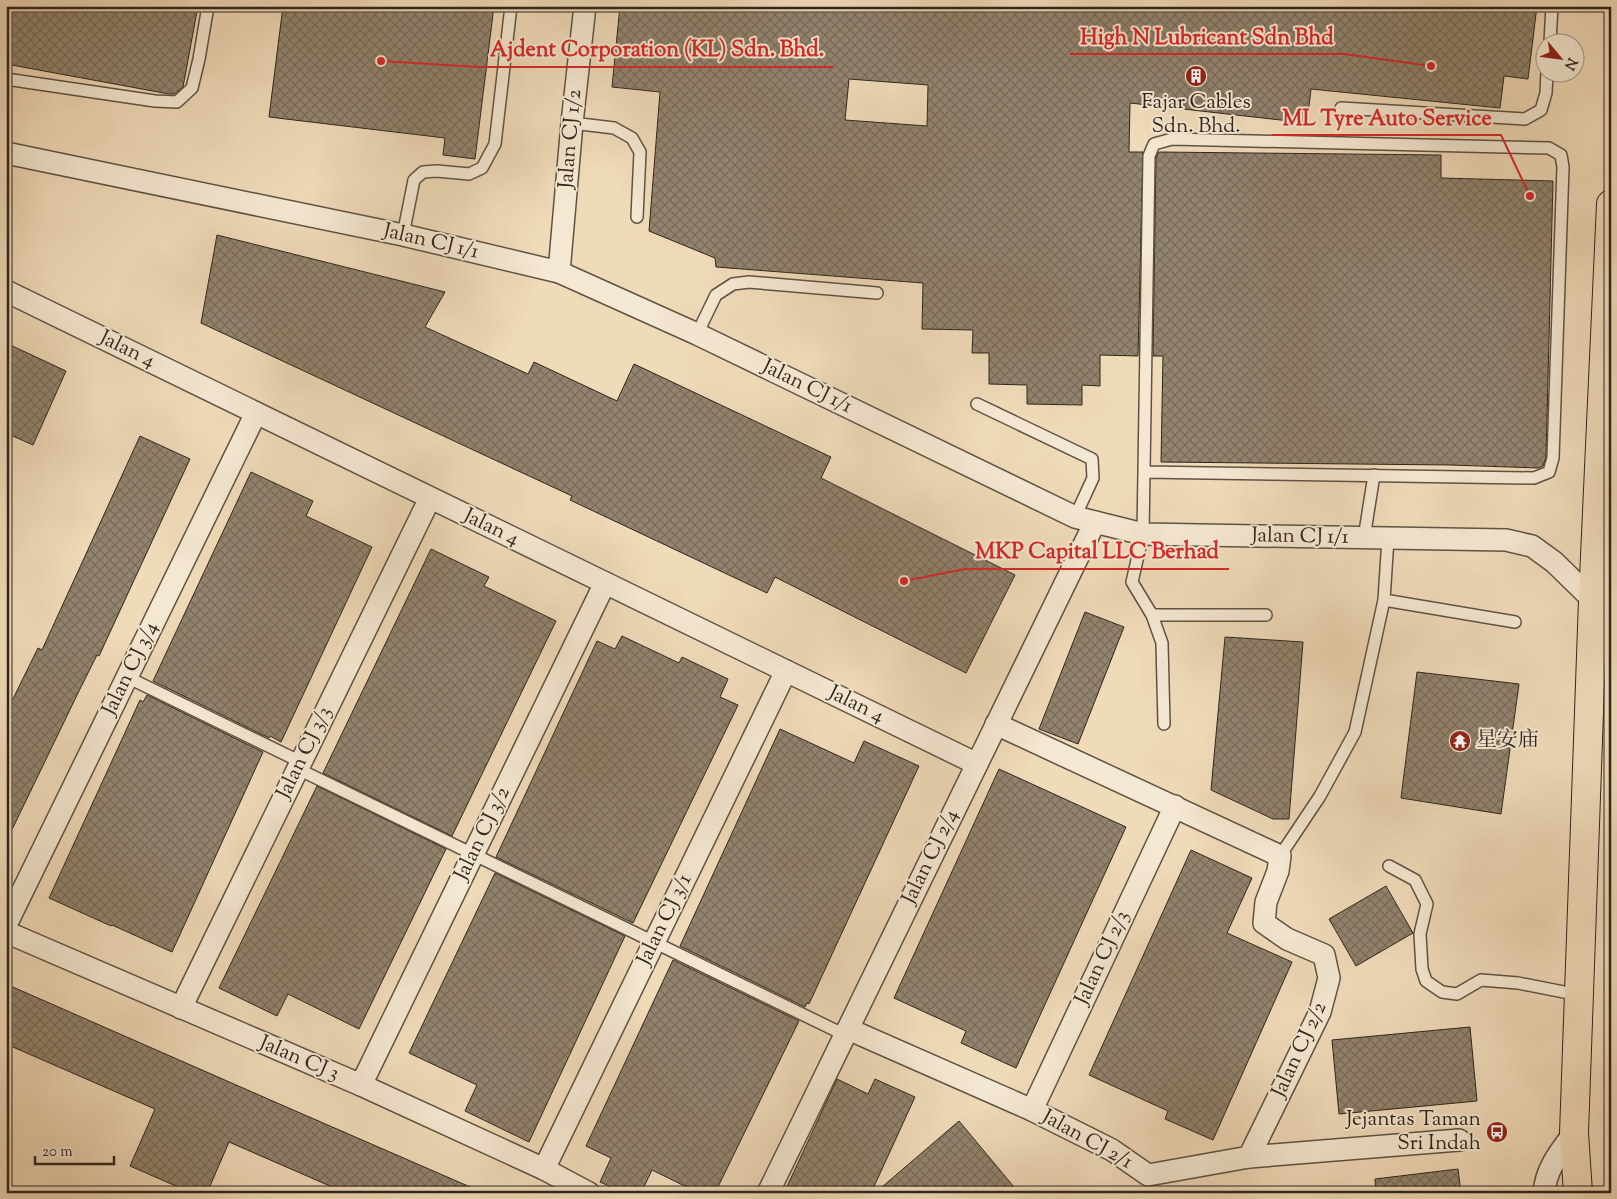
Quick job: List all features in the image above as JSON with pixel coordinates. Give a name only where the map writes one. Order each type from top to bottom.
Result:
[{"type":"highway","points":[[1578,1193],[1574,1133],[1593,600],[1611,204]]},
{"type":"street","name":"Jalan CJ 1/2","points":[[559,272],[572,123],[585,6]]},
{"type":"street","name":"Jalan CJ 1/1","points":[[6,153],[403,235],[559,272],[697,334],[1085,519],[1143,534],[1506,540],[1532,546],[1554,562],[1593,600]]},
{"type":"street","name":"Jalan 4","points":[[6,291],[977,764]]},
{"type":"street","name":"Jalan CJ 3/4","points":[[6,925],[256,413]]},
{"type":"street","name":"Jalan CJ 3/3","points":[[181,1008],[430,498]]},
{"type":"street","name":"Jalan CJ 2/4","points":[[768,1193],[996,724],[1085,519]]},
{"type":"street","name":"Jalan CJ 3/2","points":[[360,1085],[605,583]]},
{"type":"street","name":"Jalan CJ 3/1","points":[[544,1169],[786,672]]},
{"type":"street","points":[[996,724],[1280,856]]},
{"type":"street","name":"Jalan CJ 2/3","points":[[1032,1110],[1175,806]]},
{"type":"street","name":"Jalan CJ 2/2","points":[[1249,1157],[1320,1012],[1330,978],[1324,956],[1287,939],[1264,923],[1266,902],[1278,871],[1280,856]]},
{"type":"street","name":"Jalan CJ 3","points":[[6,932],[360,1085],[544,1169],[589,1193]]},
{"type":"street","name":"Jalan CJ 2/1","points":[[846,1032],[1032,1110],[1112,1150],[1151,1184],[1249,1157],[1458,1140]]},
{"type":"street","points":[[1544,1193],[1544,1183],[1552,1162],[1574,1133]]},
{"type":"lane","points":[[6,79],[155,101],[177,102],[192,88],[208,6]]},
{"type":"lane","points":[[403,235],[414,180],[423,172],[437,171],[469,174],[482,168],[496,144],[511,6]]},
{"type":"lane","points":[[1551,32],[1552,6]]},
{"type":"lane","points":[[1341,108],[1525,119],[1541,110],[1546,93],[1547,82]]},
{"type":"lane","points":[[572,123],[614,128],[632,138],[640,152],[637,217]]},
{"type":"lane","points":[[1144,472],[1534,478],[1549,472],[1553,458],[1563,167],[1561,155],[1549,148],[1172,138],[1154,144],[1149,156],[1143,534],[1132,582],[1152,615],[1162,643],[1164,724]]},
{"type":"lane","points":[[697,334],[716,295],[734,284],[749,282],[878,293]]},
{"type":"lane","points":[[977,404],[1092,459],[1093,478],[1085,519]]},
{"type":"lane","points":[[1364,538],[1374,475]]},
{"type":"lane","points":[[1280,856],[1320,796],[1355,732],[1384,600],[1388,538]]},
{"type":"lane","points":[[1384,600],[1515,622]]},
{"type":"lane","points":[[1152,615],[1266,615]]},
{"type":"lane","points":[[127,677],[473,854],[654,943],[846,1032]]},
{"type":"lane","points":[[1389,866],[1415,880],[1427,904],[1420,934],[1422,969],[1426,981],[1434,987],[1442,992],[1457,994],[1480,980],[1518,983],[1579,995]]},
{"type":"building","points":[[6,6],[198,6],[183,87],[174,94],[169,94],[6,64]]},
{"type":"building","points":[[283,6],[494,6],[475,159],[443,155],[445,138],[269,117]]},
{"type":"building","points":[[620,6],[1537,6],[1528,79],[1504,76],[1500,108],[1311,89],[1307,123],[1130,103],[1129,152],[1143,152],[1138,356],[1100,355],[1100,386],[1082,385],[1082,405],[1027,404],[1027,385],[989,384],[989,353],[972,353],[973,330],[922,329],[923,283],[716,267],[715,258],[649,231],[660,92],[612,87]],"holes":[[[849,79],[928,85],[927,126],[845,120]]]},
{"type":"building","points":[[1159,152],[1441,155],[1441,178],[1553,181],[1546,457],[1543,466],[1539,468],[1450,465],[1161,462],[1163,356],[1153,356],[1156,158]]},
{"type":"building","points":[[217,235],[445,292],[425,327],[528,374],[534,362],[617,401],[634,364],[831,457],[821,478],[1015,575],[966,673],[775,577],[767,593],[570,500],[572,496],[201,323]]},
{"type":"building","points":[[6,343],[66,371],[33,445],[6,433]]},
{"type":"building","points":[[140,436],[190,459],[99,656],[97,655],[78,693],[6,842],[6,713],[38,648],[42,650]]},
{"type":"building","points":[[251,472],[313,501],[306,516],[372,547],[281,742],[270,736],[269,738],[153,681]]},
{"type":"building","points":[[431,549],[489,577],[484,586],[556,621],[452,836],[323,773]]},
{"type":"building","points":[[1085,612],[1124,627],[1078,744],[1039,729]]},
{"type":"building","points":[[622,636],[679,663],[682,657],[728,679],[720,697],[738,705],[633,923],[496,857],[597,641],[615,649]]},
{"type":"building","points":[[1225,637],[1303,642],[1289,819],[1273,819],[1211,790]]},
{"type":"building","name":"星安庙","points":[[1417,672],[1519,684],[1501,814],[1401,798]]},
{"type":"building","points":[[147,695],[263,752],[172,952],[49,898],[140,700],[143,702]]},
{"type":"building","points":[[780,729],[854,763],[864,741],[919,766],[809,1004],[807,1003],[805,1007],[680,946]]},
{"type":"building","points":[[999,769],[1126,827],[1016,1068],[961,1043],[966,1031],[894,998]]},
{"type":"building","points":[[317,786],[446,849],[359,1029],[288,994],[277,1016],[219,988]]},
{"type":"building","points":[[1191,850],[1252,878],[1227,933],[1292,962],[1213,1140],[1165,1119],[1168,1111],[1089,1075]]},
{"type":"building","points":[[495,873],[625,936],[529,1142],[465,1111],[477,1085],[409,1053]]},
{"type":"building","points":[[1386,886],[1413,933],[1356,966],[1329,919]]},
{"type":"building","points":[[673,960],[799,1021],[715,1193],[699,1193],[652,1170],[641,1193],[624,1193],[600,1182],[611,1158],[586,1146]]},
{"type":"building","points":[[6,984],[484,1193],[346,1193],[229,1142],[207,1193],[192,1193],[130,1166],[155,1109],[6,1044]]},
{"type":"building","points":[[1470,1027],[1477,1101],[1339,1114],[1332,1040]]},
{"type":"building","points":[[837,1079],[868,1094],[875,1079],[915,1097],[871,1193],[784,1193]]},
{"type":"building","points":[[959,1121],[1019,1193],[875,1193]]},
{"type":"building","points":[[1458,1169],[1461,1193],[1376,1193],[1375,1179]]},
{"type":"place","name":"Ajdent Corporation (KL) Sdn. Bhd.","points":[[381,61]]},
{"type":"place","name":"High N Lubricant Sdn Bhd","points":[[1431,66]]},
{"type":"place","name":"Fajar Cables Sdn. Bhd.","points":[[1196,76]]},
{"type":"place","name":"ML Tyre Auto Service","points":[[1530,196]]},
{"type":"place","name":"MKP Capital LLC Berhad","points":[[904,581]]},
{"type":"place","name":"星安庙","points":[[1460,741]]},
{"type":"place","name":"Jejantas Taman Sri Indah","points":[[1497,1132]]}]
